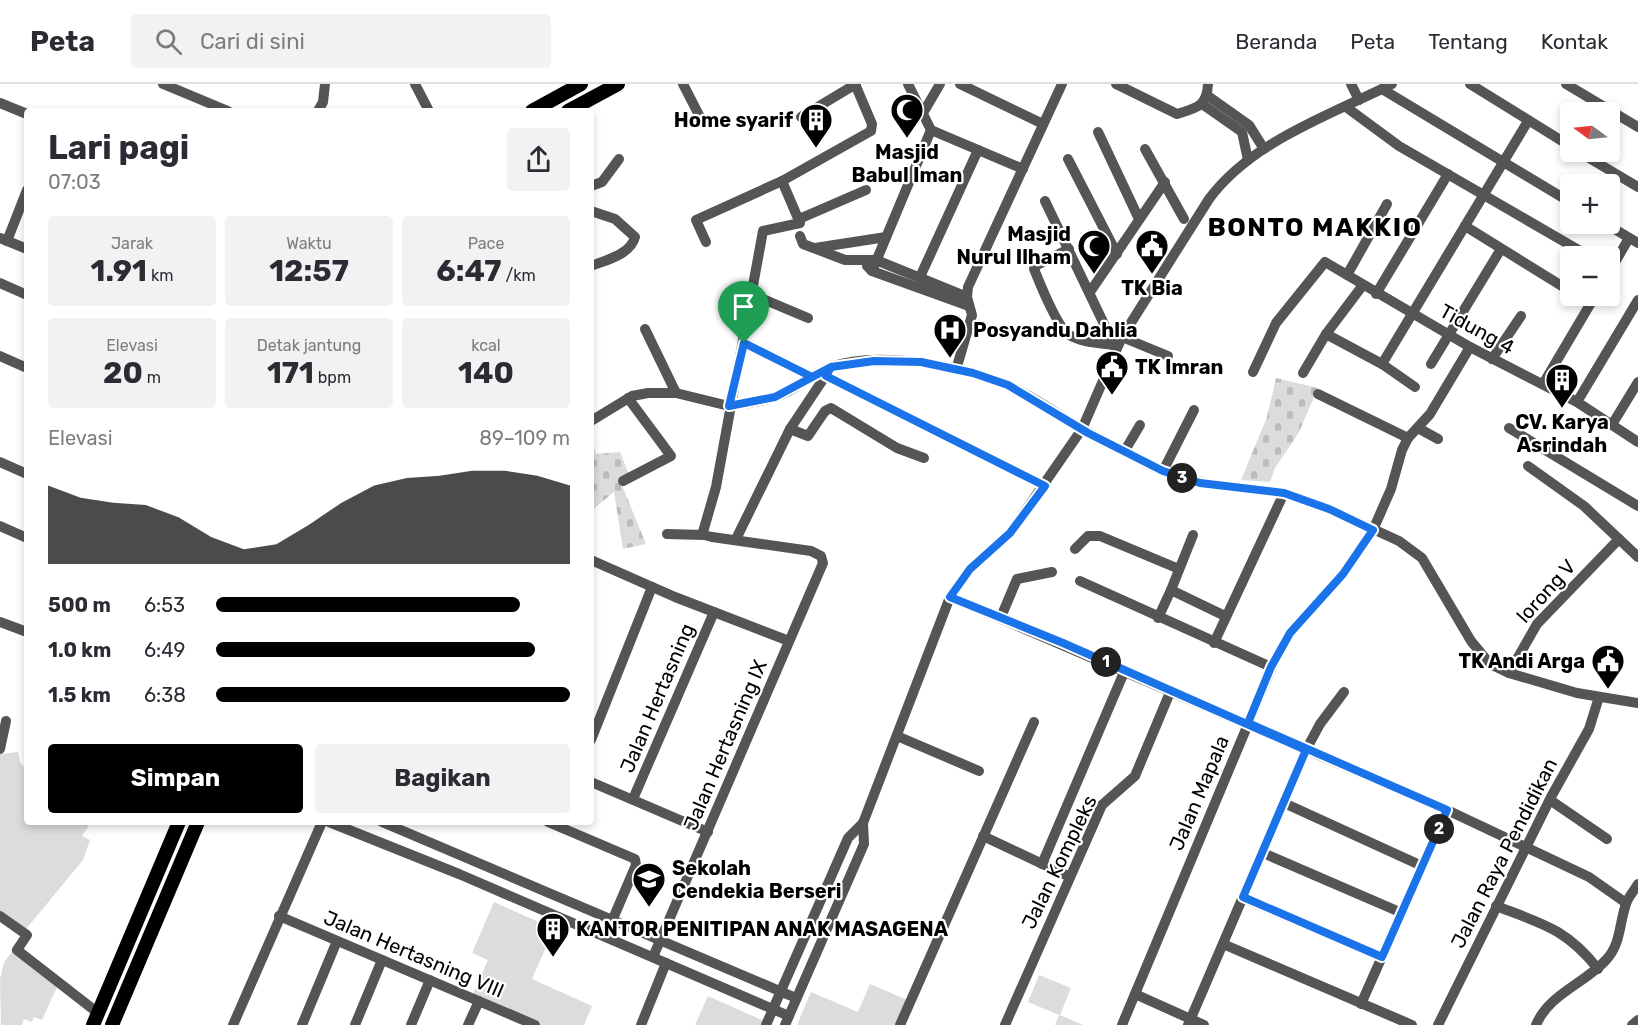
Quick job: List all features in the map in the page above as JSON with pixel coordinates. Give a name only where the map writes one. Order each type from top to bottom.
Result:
[{"type":"main road","points":[[537,108],[581,84]]},
{"type":"main road","points":[[574,108],[618,84]]},
{"type":"main road","points":[[96,1019],[178,825]]},
{"type":"main road","points":[[112,1025],[197,825]]},
{"type":"main road","points":[[148,897],[165,902]]},
{"type":"street","points":[[163,84],[221,108]]},
{"type":"street","points":[[320,108],[323,102],[325,84]]},
{"type":"street","points":[[416,84],[428,108]]},
{"type":"street","points":[[683,84],[700,117]]},
{"type":"street","points":[[706,242],[696,220],[782,181],[871,131],[872,124],[856,84],[801,117]]},
{"type":"street","points":[[908,84],[931,130],[1023,169]]},
{"type":"street","points":[[923,113],[940,84]]},
{"type":"street","points":[[960,84],[1043,124]]},
{"type":"street","points":[[956,370],[972,315],[968,302],[976,267],[1062,84]]},
{"type":"street","points":[[1116,84],[1172,113],[1205,100]]},
{"type":"street","points":[[1205,100],[1208,84]]},
{"type":"street","points":[[1351,84],[1359,100]]},
{"type":"street","points":[[1470,84],[1486,88],[1528,121],[1560,140]]},
{"type":"street","points":[[1566,84],[1582,88],[1638,127]]},
{"type":"street","points":[[766,1025],[848,838],[863,823],[950,597],[970,569],[1010,533],[1045,486],[1082,429],[1118,344],[1209,200],[1226,179],[1264,149],[1387,87],[1560,196]]},
{"type":"street","points":[[1205,100],[1246,128],[1264,149]]},
{"type":"street","points":[[1,107],[24,113]]},
{"type":"street","points":[[1346,107],[1399,146],[1572,246]]},
{"type":"street","points":[[1382,364],[1528,121]]},
{"type":"street","points":[[1246,128],[1248,160]]},
{"type":"street","points":[[874,265],[931,130]]},
{"type":"street","points":[[1098,132],[1139,219]]},
{"type":"street","points":[[1145,149],[1184,219]]},
{"type":"street","points":[[920,277],[978,150]]},
{"type":"street","points":[[594,185],[602,182],[619,159]]},
{"type":"street","points":[[1068,159],[1117,254]]},
{"type":"street","points":[[1597,162],[1638,186]]},
{"type":"street","points":[[1376,294],[1448,174]]},
{"type":"street","points":[[782,181],[799,221]]},
{"type":"street","points":[[1090,292],[1165,182]]},
{"type":"street","points":[[704,535],[716,487],[729,406],[744,343],[764,230],[799,221],[866,190]]},
{"type":"street","points":[[24,196],[3,239],[24,248]]},
{"type":"street","points":[[1044,201],[1118,344]]},
{"type":"street","points":[[1347,275],[1388,204]]},
{"type":"street","points":[[594,212],[615,219],[635,237],[628,248],[619,255],[594,265]]},
{"type":"street","points":[[1465,226],[1560,285]]},
{"type":"street","points":[[1620,232],[1634,240],[1620,258]]},
{"type":"street","points":[[800,236],[803,244],[845,260],[863,262],[920,277],[968,302]]},
{"type":"street","points":[[814,248],[886,237]]},
{"type":"street","points":[[1069,249],[1037,265],[1034,269],[1061,326],[1070,335],[1089,341],[1118,344],[1167,356]]},
{"type":"street","points":[[1431,363],[1501,249]]},
{"type":"street","name":"Tidung 4","points":[[1253,372],[1276,323],[1325,262],[1376,294],[1470,347],[1577,402],[1638,442]]},
{"type":"street","points":[[874,265],[968,302]]},
{"type":"street","points":[[0,283],[24,294]]},
{"type":"street","points":[[1303,373],[1326,334],[1363,285]]},
{"type":"street","points":[[752,294],[808,318]]},
{"type":"street","points":[[1577,402],[1638,300]]},
{"type":"street","points":[[1542,384],[1589,306]]},
{"type":"street","points":[[1492,359],[1521,316]]},
{"type":"street","points":[[645,329],[676,393]]},
{"type":"street","points":[[1326,334],[1382,364],[1415,387]]},
{"type":"street","points":[[744,343],[812,377]]},
{"type":"street","points":[[1318,394],[1408,438],[1430,414],[1470,347]]},
{"type":"street","points":[[0,356],[24,367]]},
{"type":"street","points":[[594,419],[628,398],[648,393],[676,393],[729,406],[775,397],[828,371],[893,360],[921,362],[956,370],[1008,385],[1082,429],[1163,471],[1207,484],[1284,493],[1329,509],[1399,542],[1422,558],[1479,653],[1490,664],[1509,673],[1577,693],[1638,703]]},
{"type":"street","points":[[667,534],[736,539],[790,429],[828,371]]},
{"type":"street","points":[[828,371],[1045,486]]},
{"type":"street","points":[[1612,423],[1638,382]]},
{"type":"street","points":[[623,481],[671,456],[628,398]]},
{"type":"street","points":[[790,429],[808,436],[825,411],[831,408],[897,448],[924,458]]},
{"type":"street","points":[[1163,471],[1194,410]]},
{"type":"street","points":[[1124,452],[1140,425]]},
{"type":"street","points":[[1418,428],[1438,439]]},
{"type":"street","points":[[1509,428],[1638,506]]},
{"type":"street","name":"Jalan Mapala","points":[[1122,1025],[1271,667],[1290,633],[1343,574],[1373,530],[1391,489],[1399,456],[1408,438]]},
{"type":"street","points":[[0,462],[24,473]]},
{"type":"street","points":[[1528,466],[1584,506],[1638,557]]},
{"type":"street","points":[[1214,643],[1284,493]]},
{"type":"street","points":[[0,526],[24,537]]},
{"type":"street","points":[[1158,618],[1193,535]]},
{"type":"street","points":[[1075,549],[1088,536],[1100,536],[1179,569]]},
{"type":"street","name":"lorong V","points":[[1509,673],[1537,624],[1619,538]]},
{"type":"street","name":"Jalan Hertasning IX","points":[[653,957],[823,563],[821,555],[810,551],[736,539]]},
{"type":"street","points":[[594,561],[789,641]]},
{"type":"street","points":[[1000,617],[1017,579],[1052,572]]},
{"type":"street","points":[[1080,581],[1271,667]]},
{"type":"street","points":[[594,732],[652,586]]},
{"type":"street","points":[[1171,590],[1225,616]]},
{"type":"street","points":[[950,597],[1248,723],[1527,846],[1589,877],[1626,903]]},
{"type":"street","name":"Jalan Hertasning","points":[[633,799],[714,612]]},
{"type":"street","points":[[0,622],[24,631]]},
{"type":"street","points":[[1042,864],[1125,670]]},
{"type":"street","name":"Jalan Kompleks","points":[[1005,1025],[1102,805],[1128,783],[1140,766],[1171,690]]},
{"type":"street","points":[[1189,1022],[1306,750],[1320,724],[1344,692]]},
{"type":"street","name":"Jalan Raya Pendidikan","points":[[1438,1025],[1550,800],[1585,738],[1599,697]]},
{"type":"street","points":[[0,749],[6,721]]},
{"type":"street","points":[[900,1025],[1034,723]]},
{"type":"street","points":[[897,736],[979,771]]},
{"type":"street","name":"Jalan Hertasning","points":[[594,783],[708,832]]},
{"type":"street","points":[[1550,800],[1607,839]]},
{"type":"street","points":[[1284,803],[1422,866]]},
{"type":"street","points":[[1361,1004],[1447,810]]},
{"type":"street","points":[[337,825],[653,957],[772,1010],[787,1021],[864,844],[863,823]]},
{"type":"street","points":[[233,1025],[321,825]]},
{"type":"street","points":[[555,825],[634,859],[636,865],[612,921]]},
{"type":"street","points":[[410,827],[612,921],[796,998]]},
{"type":"street","points":[[983,836],[1070,877]]},
{"type":"street","points":[[1263,854],[1402,913]]},
{"type":"street","points":[[1536,1025],[1544,1009],[1598,969],[1616,945],[1626,903],[1638,884]]},
{"type":"street","points":[[1243,897],[1382,957]]},
{"type":"street","points":[[1496,906],[1561,932],[1577,944],[1598,969]]},
{"type":"street","points":[[0,916],[27,935],[17,950],[96,1019]]},
{"type":"street","name":"Jalan Hertasning VIII","points":[[279,916],[535,1025]]},
{"type":"street","points":[[803,937],[819,944]]},
{"type":"street","points":[[302,1025],[337,941]]},
{"type":"street","points":[[1222,944],[1412,1025]]},
{"type":"street","points":[[355,1025],[382,960]]},
{"type":"street","points":[[641,1025],[666,963]]},
{"type":"street","points":[[411,1025],[430,980]]},
{"type":"street","points":[[1135,994],[1189,1022],[1204,1025]]},
{"type":"street","points":[[468,1025],[479,1001]]},
{"type":"green space","points":[[1276,378],[1318,388],[1298,434],[1275,468],[1270,482],[1241,480],[1267,417]]},
{"type":"green space","points":[[594,447],[596,454],[620,452],[629,475],[621,483],[646,544],[623,549],[614,492],[594,509]]},
{"type":"green space","points":[[18,752],[20,762],[24,767],[24,825],[89,825],[82,836],[90,840],[83,860],[26,929],[0,911],[0,754]]},
{"type":"green space","points":[[494,902],[554,929],[532,979],[592,1006],[584,1025],[538,1025],[472,996],[488,960],[472,953]]},
{"type":"green space","points":[[13,951],[57,987],[42,1020],[34,1017],[32,1022],[24,1019],[22,1025],[1,1025],[0,979],[4,962]]},
{"type":"green space","points":[[1039,975],[1071,988],[1060,1015],[1083,1025],[1055,1025],[1059,1015],[1028,1002]]},
{"type":"green space","points":[[870,984],[912,1002],[902,1025],[797,1025],[811,992],[858,1012]]},
{"type":"green space","points":[[708,996],[764,1021],[762,1025],[695,1025]]},
{"type":"place","name":"Masjid Babul Iman","points":[[907,139]]},
{"type":"place","name":"Home syarif","points":[[816,149]]},
{"type":"place","name":"Masjid Nurul Ilham","points":[[1094,275]]},
{"type":"place","name":"TK Bia","points":[[1152,275]]},
{"type":"place","name":"Posyandu Dahlia","points":[[950,359]]},
{"type":"place","name":"TK Imran","points":[[1112,396]]},
{"type":"place","name":"CV. Karya Asrindah","points":[[1562,409]]},
{"type":"place","name":"TK Andi Arga","points":[[1608,690]]},
{"type":"place","name":"Sekolah Cendekia Berseri","points":[[649,908]]},
{"type":"place","name":"KANTOR PENITIPAN ANAK MASAGENA","points":[[553,958]]},
{"type":"district","name":"BONTO MAKKIO","points":[[1315,227]]},
{"type":"route","points":[[744,343],[729,406],[762,401],[786,393],[831,367],[847,363],[893,360],[921,362],[973,373],[1008,385],[1088,433],[1163,471],[1200,483],[1284,493],[1329,509],[1373,530],[1343,574],[1310,608],[1290,633],[1271,667],[1248,723],[1447,810],[1382,957],[1243,897],[1306,750],[1063,643],[950,597],[957,584],[970,569],[1010,533],[1045,486],[826,376],[831,367],[812,377],[744,343]]}]
